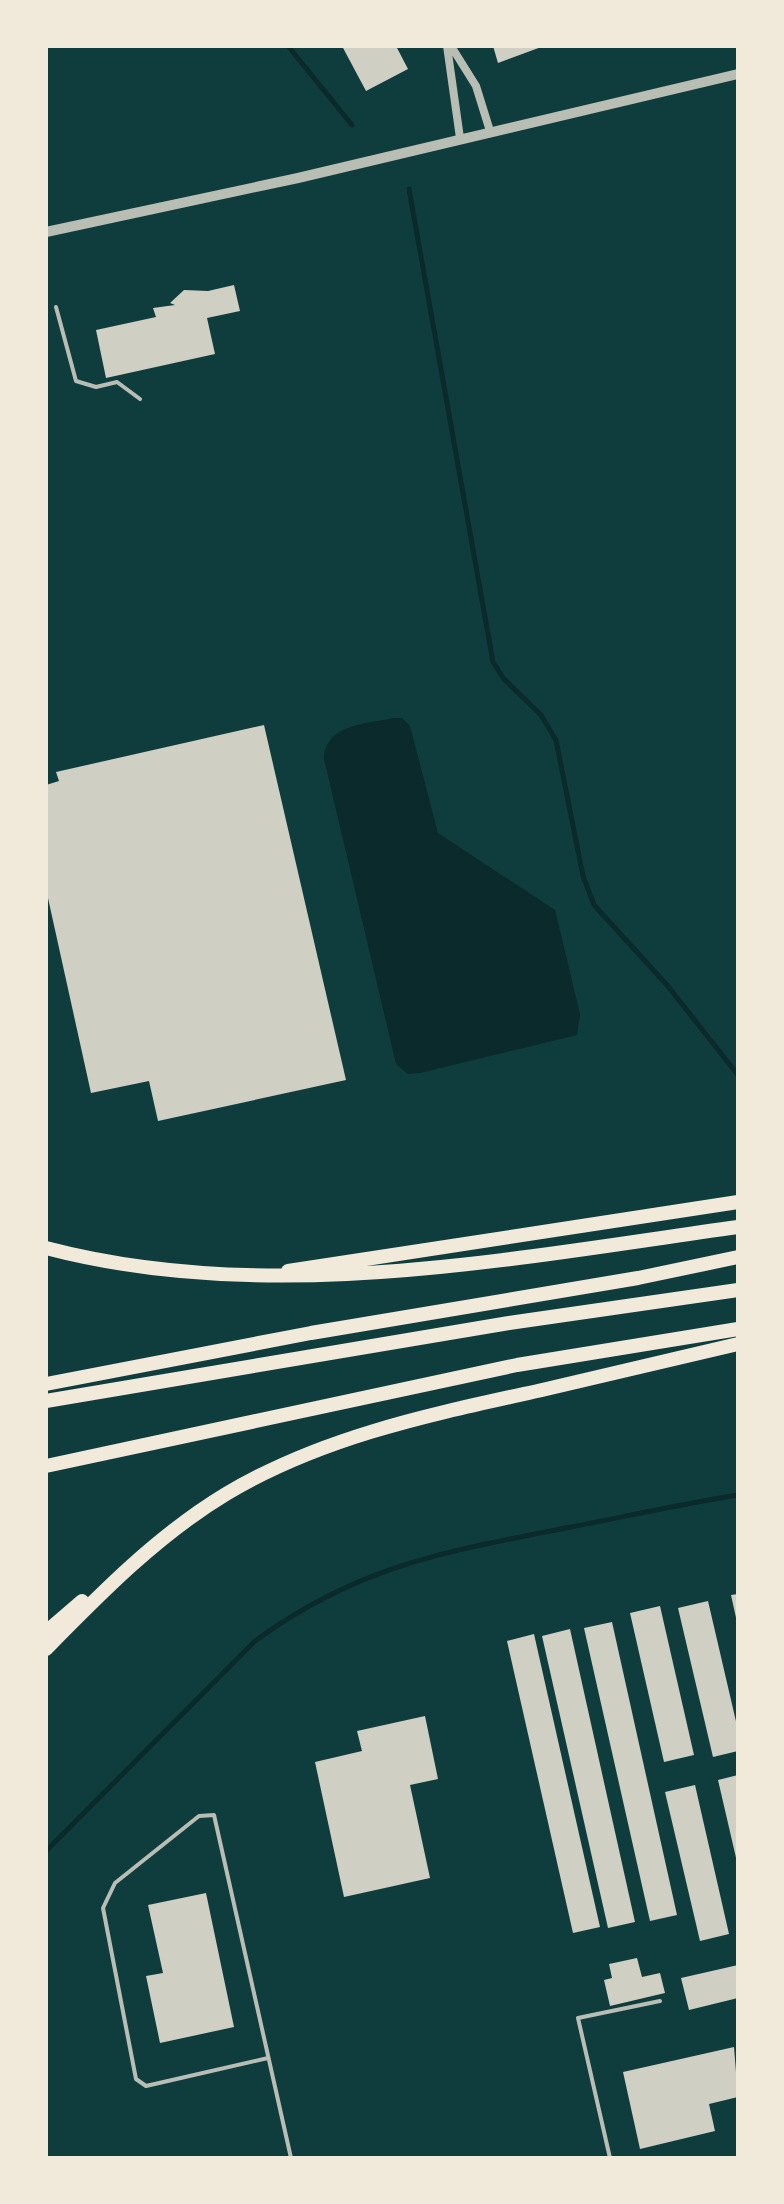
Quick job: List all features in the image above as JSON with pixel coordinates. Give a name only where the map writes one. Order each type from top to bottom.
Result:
[{"type":"highway","points":[[279,1273],[738,1202]]},
{"type":"highway","points":[[46,1248],[207,1272],[279,1273],[304,1277],[377,1274],[738,1227]]},
{"type":"highway","points":[[46,1384],[296,1335],[638,1278],[738,1257]]},
{"type":"highway","points":[[46,1401],[509,1323],[738,1290]]},
{"type":"highway","points":[[46,1466],[517,1365],[738,1329]]},
{"type":"highway","points":[[46,1632],[102,1584],[224,1496],[268,1471],[326,1446],[435,1413],[738,1344]]},
{"type":"highway","points":[[46,1649],[143,1556]]},
{"type":"street","points":[[449,46],[476,86],[490,131]]},
{"type":"street","points":[[449,46],[460,138]]},
{"type":"street","points":[[46,232],[738,74]]},
{"type":"lane","points":[[56,307],[76,381],[96,387],[117,382],[140,399]]},
{"type":"lane","points":[[268,2058],[146,2086],[136,2079],[103,1908],[115,1883],[199,1816],[214,1815],[291,2158]]},
{"type":"lane","points":[[610,2158],[578,2018],[660,2001]]},
{"type":"water","points":[[402,718],[410,726],[438,833],[555,910],[580,1014],[577,1035],[420,1073],[408,1074],[396,1064],[324,759],[326,747],[339,732],[360,724]]},
{"type":"building","points":[[342,46],[396,46],[408,69],[366,91]]},
{"type":"building","points":[[493,46],[544,46],[498,63]]},
{"type":"building","points":[[234,285],[240,311],[207,318],[215,354],[106,378],[96,330],[156,317],[153,308],[175,305],[170,303],[184,290],[208,291]]},
{"type":"building","points":[[264,725],[346,1080],[158,1121],[149,1081],[91,1093],[46,889],[46,785],[59,781],[56,772]]},
{"type":"building","points":[[738,1594],[738,1622],[737,1622],[731,1595]]},
{"type":"building","points":[[708,1601],[738,1730],[738,1751],[713,1757],[678,1608]]},
{"type":"building","points":[[660,1606],[694,1755],[664,1762],[630,1613]]},
{"type":"building","points":[[612,1622],[677,1915],[650,1921],[584,1628]]},
{"type":"building","points":[[570,1629],[635,1922],[608,1928],[542,1636]]},
{"type":"building","points":[[534,1634],[600,1927],[573,1933],[507,1641]]},
{"type":"building","points":[[425,1716],[438,1779],[410,1785],[430,1878],[344,1897],[315,1762],[362,1751],[357,1731]]},
{"type":"building","points":[[738,1775],[738,1862],[737,1862],[718,1780]]},
{"type":"building","points":[[695,1785],[729,1934],[700,1941],[665,1792]]},
{"type":"building","points":[[206,1893],[234,2027],[160,2043],[146,1976],[163,1973],[148,1905]]},
{"type":"building","points":[[637,1958],[642,1977],[660,1973],[665,1993],[610,2006],[604,1980],[612,1978],[609,1964]]},
{"type":"building","points":[[738,1965],[738,1998],[689,2010],[681,1978]]},
{"type":"building","points":[[734,2047],[738,2097],[709,2104],[715,2131],[640,2149],[623,2072]]},
{"type":"waterway","points":[[288,46],[352,125]]},
{"type":"waterway","points":[[409,189],[493,662],[504,679],[541,715],[556,740],[583,876],[594,905],[667,985],[738,1075]]},
{"type":"waterway","points":[[46,1851],[255,1641],[331,1594],[406,1564],[444,1554],[738,1495]]}]
